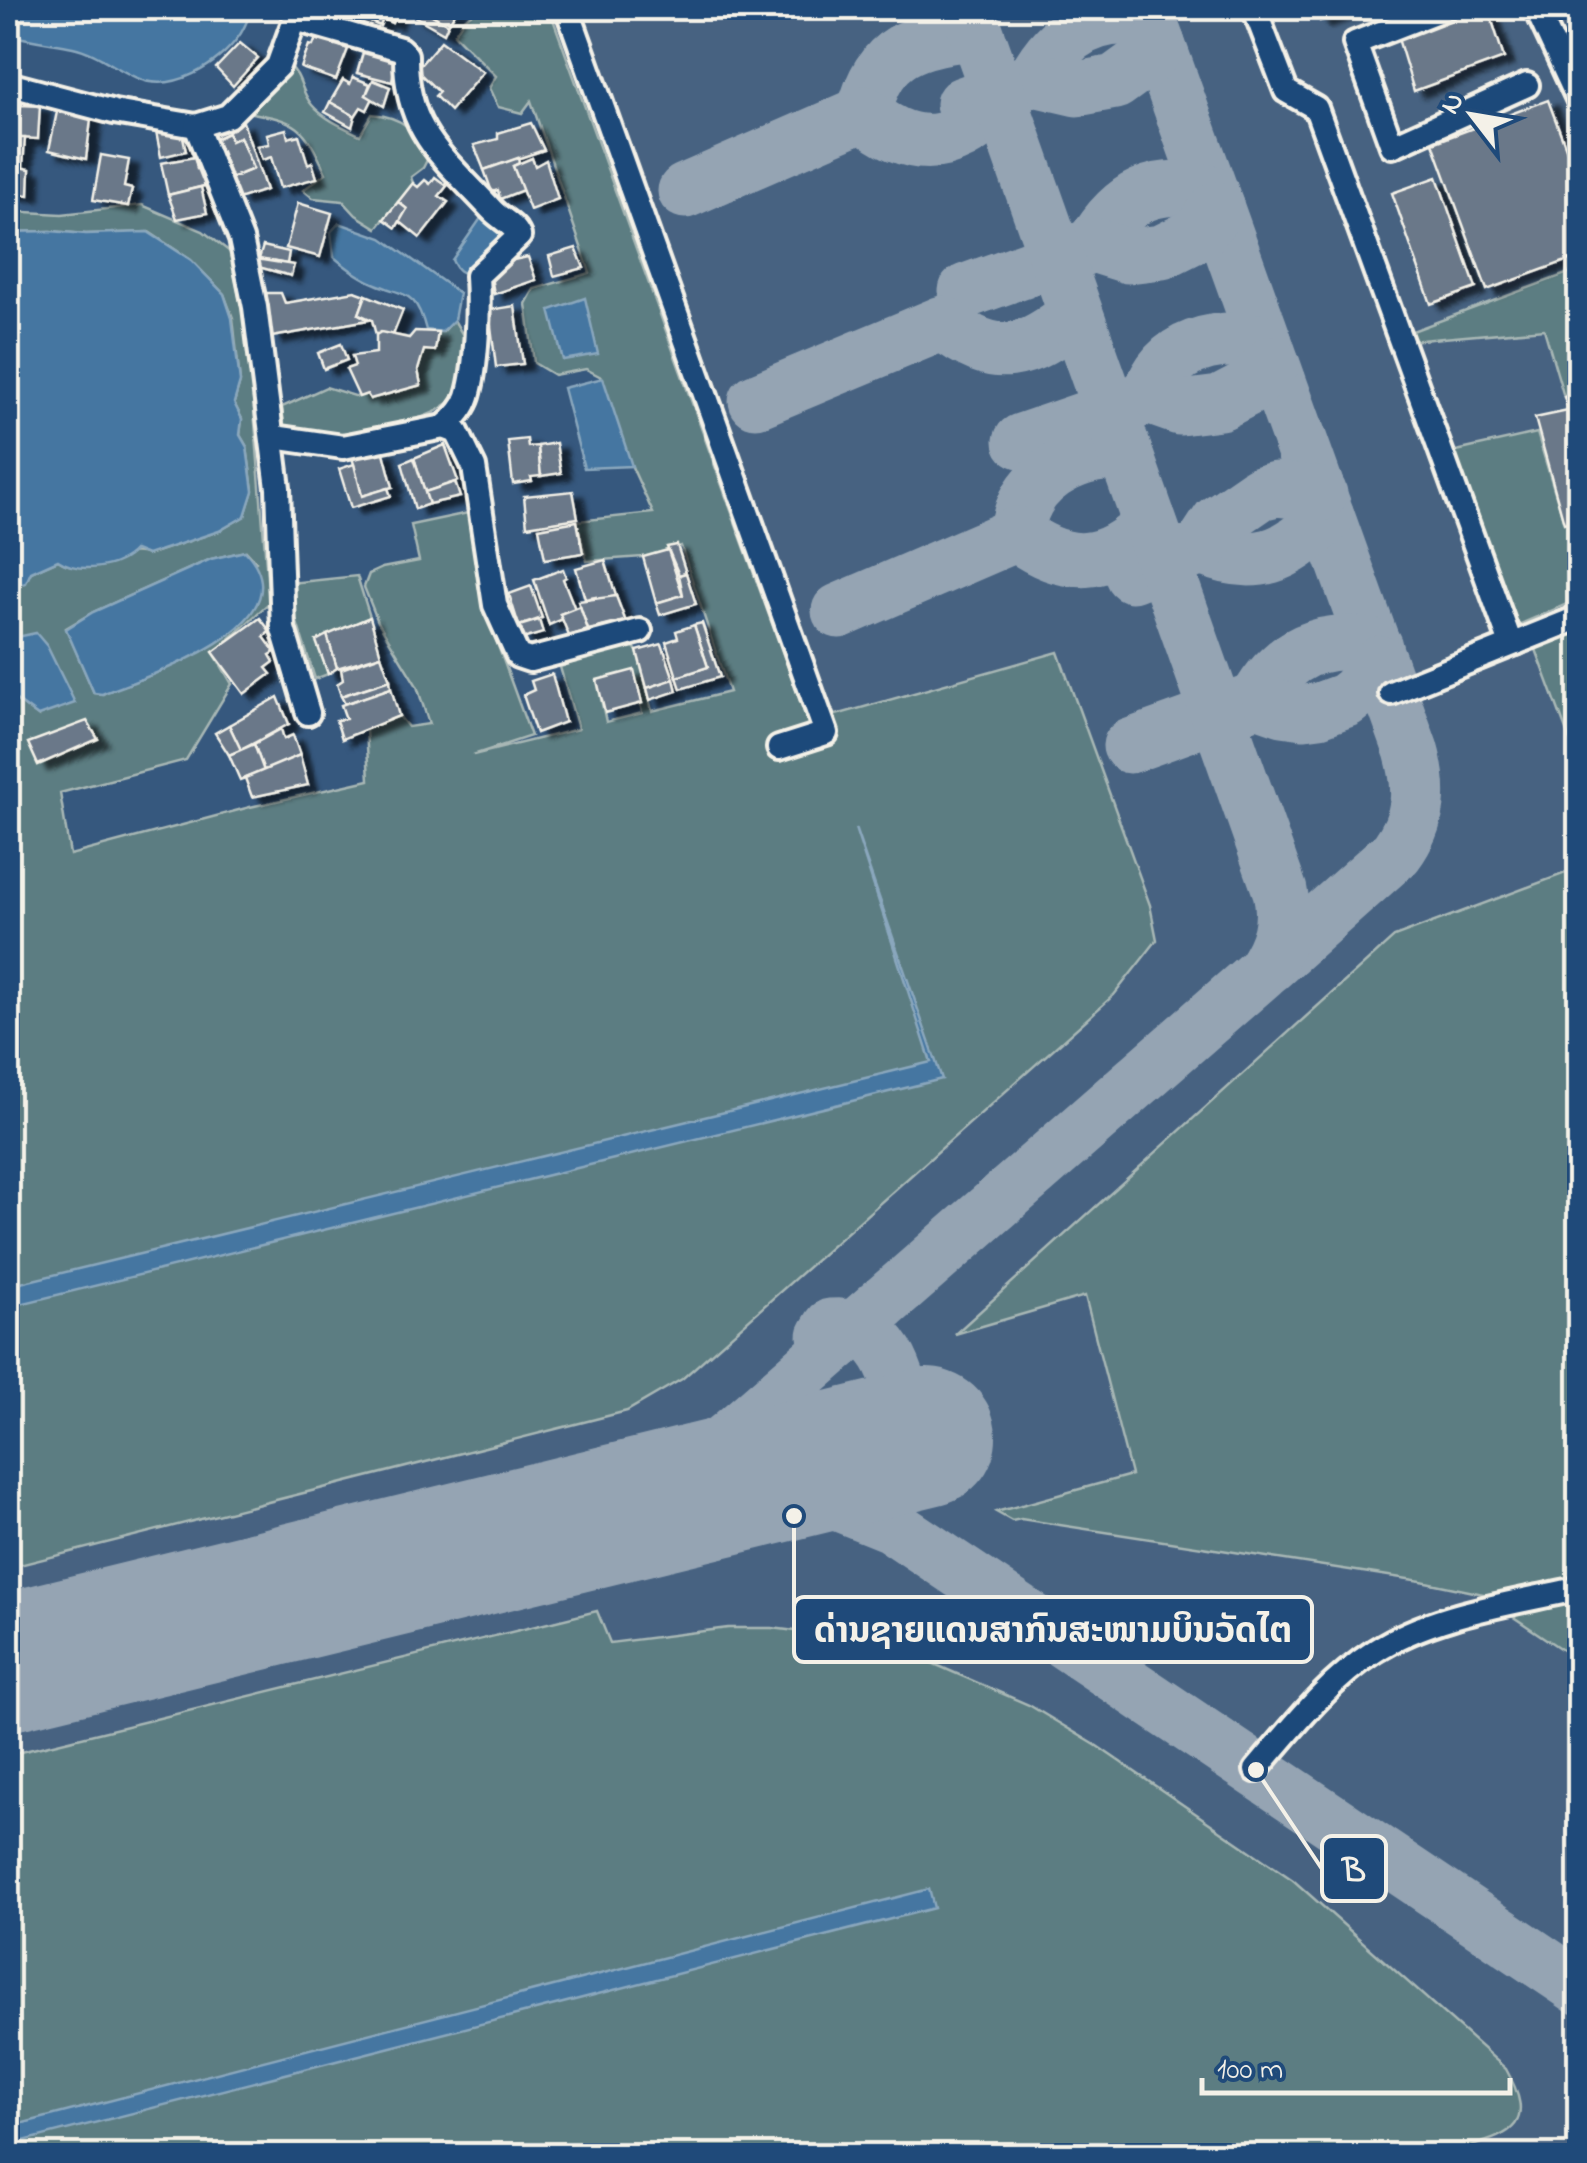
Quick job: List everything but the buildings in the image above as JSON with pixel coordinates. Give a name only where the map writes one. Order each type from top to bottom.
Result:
[{"type":"street","points":[[566,8],[826,733],[779,748]]},
{"type":"street","points":[[1254,8],[1286,91],[1316,108],[1508,636],[1516,642]]},
{"type":"street","points":[[1445,8],[1355,43],[1392,146],[1527,86]]},
{"type":"street","points":[[1536,8],[1580,104]]},
{"type":"street","points":[[8,84],[114,112],[196,126],[228,116],[278,66],[297,13],[406,55],[406,86],[413,115],[441,155],[496,216],[516,229],[518,236],[477,276],[478,314],[468,397],[456,418],[444,427],[343,447],[274,437]]},
{"type":"street","points":[[196,126],[241,239],[274,437],[282,629],[308,713]]},
{"type":"street","points":[[444,427],[457,432],[474,467],[495,605],[518,656],[530,660],[640,631]]},
{"type":"street","points":[[1391,693],[1580,617]]},
{"type":"street","points":[[1256,1770],[1309,1708],[1378,1650],[1430,1625],[1580,1588]]},
{"type":"shaded area","points":[[8,8],[253,8],[239,36],[220,57],[194,74],[151,82],[81,49],[11,35]]},
{"type":"shaded area","points":[[499,8],[1561,8],[1580,51],[1579,2155],[8,2155],[8,876],[70,855],[250,807],[729,692],[630,387]]},
{"type":"shaded area","points":[[481,218],[501,235],[502,242],[472,274],[462,272],[452,260]]},
{"type":"shaded area","points":[[339,223],[382,238],[459,293],[454,320],[442,332],[426,330],[409,297],[365,279],[334,257],[331,232]]},
{"type":"shaded area","points":[[8,232],[148,232],[191,260],[224,294],[232,318],[240,382],[234,403],[242,419],[240,435],[247,447],[253,491],[245,516],[219,531],[147,555],[135,550],[119,562],[98,567],[76,567],[58,560],[31,572],[26,583],[8,588]]},
{"type":"shaded area","points":[[585,298],[598,354],[563,360],[550,310]]},
{"type":"shaded area","points":[[603,378],[632,466],[584,468],[563,388]]},
{"type":"shaded area","points":[[245,551],[260,577],[258,602],[242,624],[185,660],[102,694],[94,693],[66,629],[93,612],[211,559]]},
{"type":"shaded area","points":[[36,633],[47,646],[75,703],[38,716],[8,694],[8,639]]},
{"type":"shaded area","points":[[855,828],[942,1079],[8,1307],[8,1286],[931,1062]]},
{"type":"shaded area","points":[[929,1889],[934,1908],[8,2145],[8,2127]]},
{"type":"green space","points":[[468,8],[549,8],[808,723],[1058,652],[1150,905],[1157,940],[1114,995],[682,1379],[627,1411],[8,1568],[8,694],[38,716],[36,634],[8,639],[8,588],[25,583],[31,572],[58,560],[80,566],[125,554],[148,555],[219,531],[245,516],[253,490],[247,447],[240,435],[242,419],[234,403],[240,382],[233,318],[224,294],[191,260],[149,232],[8,232],[8,211],[62,214],[142,205],[203,231],[230,252],[249,345],[269,603],[214,653],[232,684],[186,760],[60,793],[70,855],[369,780],[366,729],[399,716],[408,727],[429,724],[417,686],[378,622],[364,587],[369,574],[419,561],[411,525],[468,513],[486,613],[531,736],[473,755],[578,729],[560,667],[631,643],[637,651],[652,711],[729,692],[681,546],[643,557],[587,561],[577,521],[653,513],[612,423],[603,378],[586,369],[554,375],[534,363],[526,304],[534,289],[590,273],[531,101],[522,113],[498,107],[489,88],[496,76],[454,34],[472,13]],"holes":[[[246,551],[256,562],[103,694],[94,693],[66,628],[211,559]],[[634,671],[642,713],[606,722],[597,681]]]},
{"type":"green space","points":[[288,64],[308,100],[328,119],[360,135],[372,114],[392,118],[413,132],[429,156],[377,228],[343,201],[313,198],[303,190],[326,173],[305,135],[289,122],[246,112]]},
{"type":"green space","points":[[1579,269],[1579,392],[1564,397],[1544,329],[1410,341],[1407,333]]},
{"type":"green space","points":[[454,320],[464,337],[462,379],[453,400],[435,412],[399,427],[326,435],[284,425],[282,407],[326,387],[358,397],[367,394],[370,399],[421,385],[418,370],[424,350],[435,350],[438,332]]},
{"type":"green space","points":[[1537,433],[1564,522],[1579,519],[1579,599],[1516,626],[1452,452]]},
{"type":"green space","points":[[357,576],[370,617],[317,641],[328,674],[315,679],[286,588],[290,583]]},
{"type":"green space","points":[[1579,627],[1579,765],[1534,644]]},
{"type":"green space","points":[[1579,868],[1579,1576],[1488,1595],[1421,1581],[1021,1519],[1012,1521],[996,1512],[1131,1475],[1085,1296],[955,1334],[1394,937]]},
{"type":"green space","points":[[1579,1600],[1579,1661],[1512,1616]]},
{"type":"green space","points":[[597,1611],[610,1643],[728,1628],[819,1634],[925,1660],[1029,1705],[1097,1746],[1293,1880],[1506,2069],[1520,2108],[1517,2121],[1497,2137],[1443,2156],[8,2155],[8,1755]]},
{"type":"taxiway","points":[[1145,8],[1411,750],[1417,778],[1415,816],[1396,853],[1268,967]]},
{"type":"taxiway","points":[[603,1516],[679,1478],[730,1437],[1262,972],[1280,934],[1280,891],[969,11]]},
{"type":"taxiway","points":[[1034,79],[1055,49],[1081,28],[1113,18],[1150,21]]},
{"type":"taxiway","points":[[864,113],[880,73],[904,50],[935,39],[976,32]]},
{"type":"taxiway","points":[[963,104],[1034,79],[1077,89],[1115,82],[1148,58],[1158,44]]},
{"type":"taxiway","points":[[685,191],[864,113],[900,136],[934,141],[967,130],[1000,103]]},
{"type":"taxiway","points":[[1093,245],[1116,214],[1142,195],[1173,188],[1211,192]]},
{"type":"taxiway","points":[[966,291],[1093,245],[1128,256],[1162,252],[1198,234],[1217,209]]},
{"type":"taxiway","points":[[756,401],[943,323],[979,345],[1011,349],[1042,339],[1075,315]]},
{"type":"taxiway","points":[[1149,397],[1167,365],[1180,354],[1211,342],[1265,342]]},
{"type":"taxiway","points":[[1021,441],[1149,397],[1180,408],[1220,403],[1247,389],[1272,363]]},
{"type":"taxiway","points":[[1017,534],[1028,498],[1053,472],[1087,457],[1125,453]]},
{"type":"taxiway","points":[[1132,575],[1201,548],[1218,522],[1260,493],[1276,489],[1320,494]]},
{"type":"taxiway","points":[[1201,548],[1238,558],[1270,556],[1299,542],[1327,516]]},
{"type":"taxiway","points":[[839,611],[1017,534],[1052,554],[1085,560],[1118,550],[1150,525]]},
{"type":"taxiway","points":[[1257,700],[1279,670],[1306,651],[1338,643],[1375,647]]},
{"type":"taxiway","points":[[1130,746],[1257,700],[1283,709],[1319,710],[1346,700],[1380,663]]},
{"type":"taxiway","points":[[825,1336],[831,1326],[852,1327],[882,1347],[899,1382],[913,1440]]},
{"type":"taxiway","points":[[645,1508],[745,1490],[829,1500],[891,1525],[1580,1988]]},
{"type":"runway","points":[[8,1662],[927,1437]]},
{"type":"place","name":"ດ່ານຊາຍແດນສາກົນສະໜາມບິນວັດໄຕ","points":[[794,1516]]},
{"type":"place","name":"B","points":[[1256,1770]]}]
